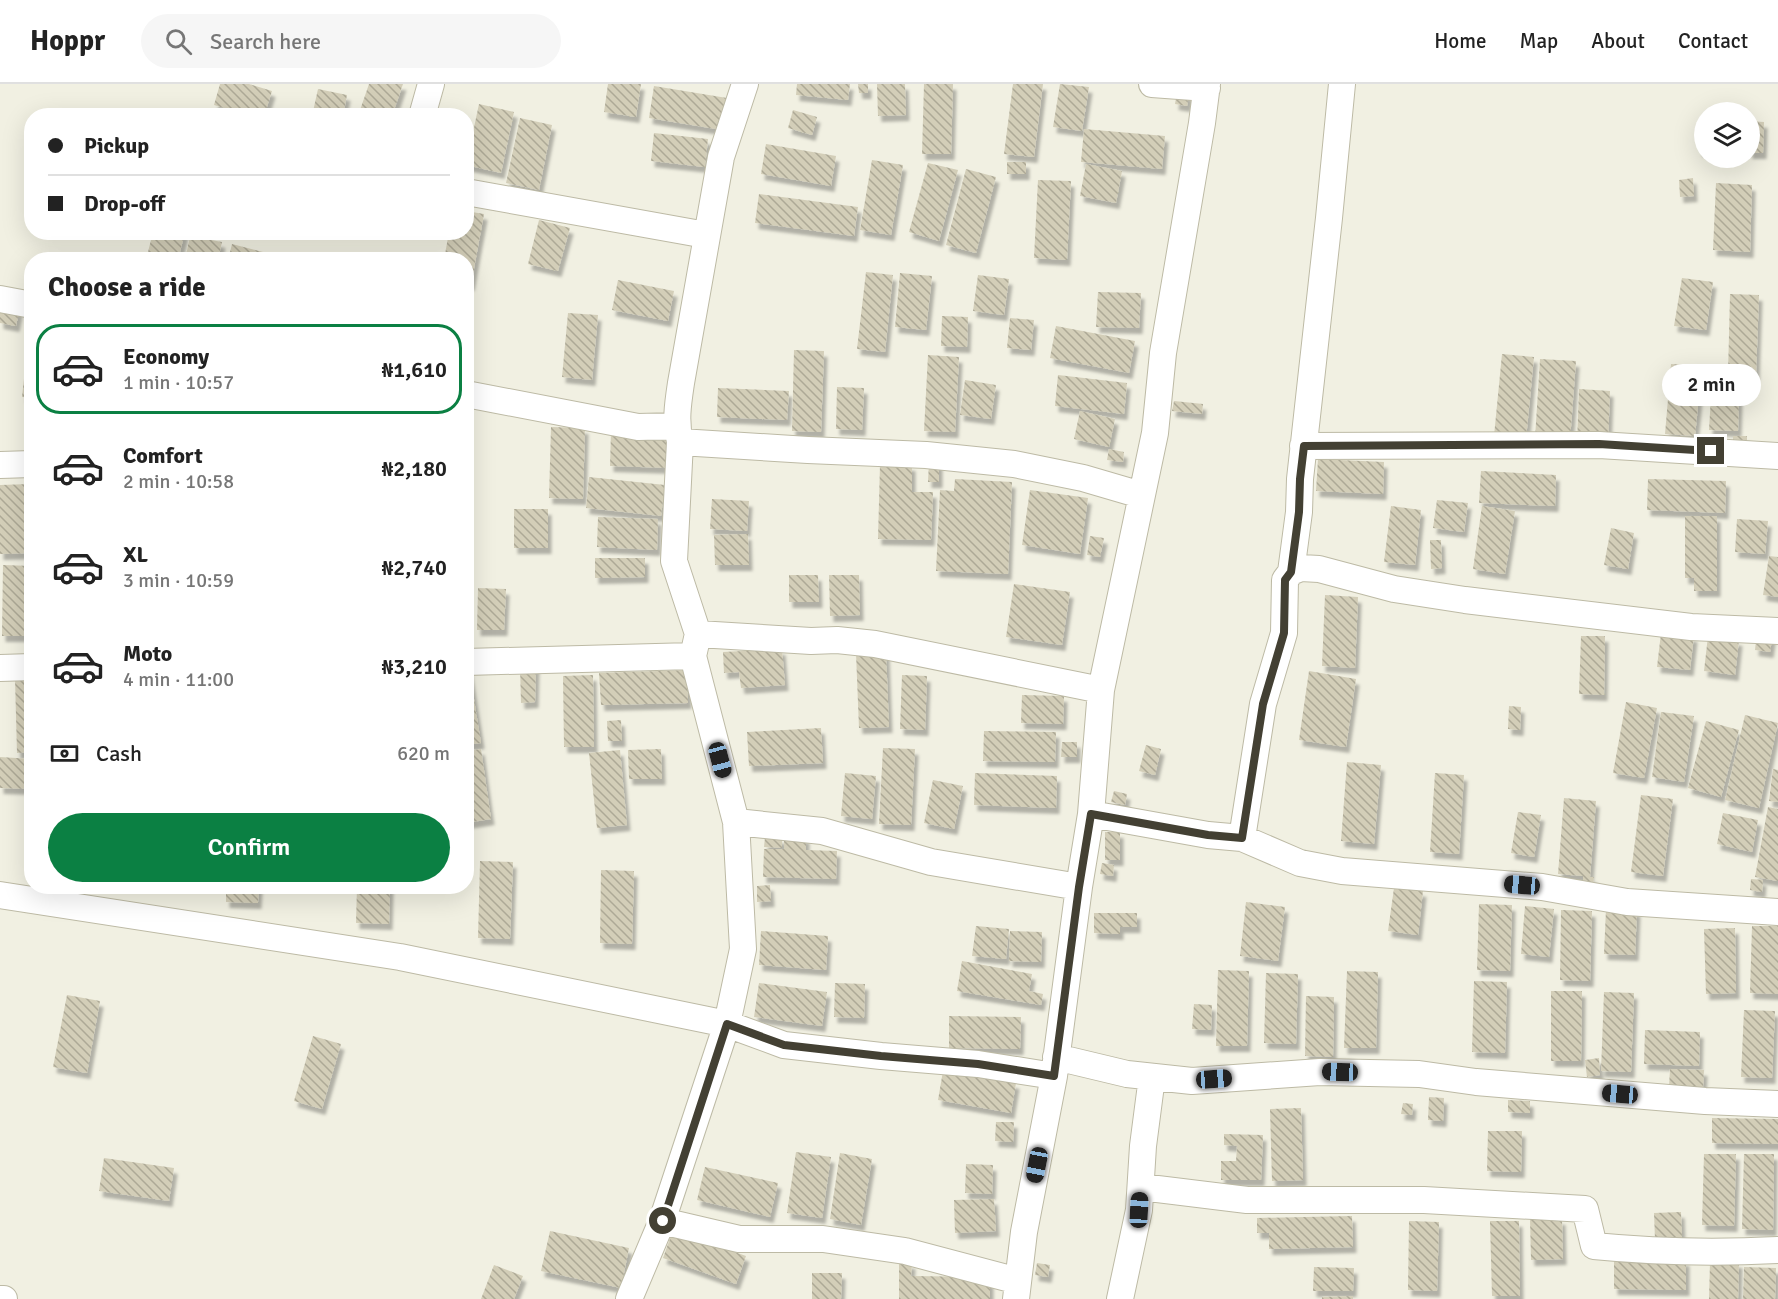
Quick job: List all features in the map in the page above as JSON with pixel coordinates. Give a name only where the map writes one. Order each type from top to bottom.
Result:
[{"type":"street","points":[[424,108],[431,84]]},
{"type":"street","points":[[629,1299],[663,1221],[727,1024],[743,949],[736,822],[674,561],[681,383],[721,157],[745,84]]},
{"type":"street","points":[[663,1221],[739,1239],[823,1239],[905,1251],[1017,1290],[1024,1232],[1055,1066],[1091,814],[1101,690],[1155,433],[1163,353],[1207,86],[1152,84]]},
{"type":"street","points":[[1242,838],[1263,704],[1284,633],[1285,580],[1291,572],[1299,512],[1300,479],[1342,84]]},
{"type":"street","points":[[474,193],[706,235]]},
{"type":"street","points":[[0,299],[24,304]]},
{"type":"street","points":[[474,396],[678,434],[808,450],[926,455],[1014,464],[1083,478],[1141,495]]},
{"type":"street","points":[[1304,446],[1599,444],[1778,456]]},
{"type":"street","points":[[0,465],[24,464]]},
{"type":"street","points":[[1291,572],[1301,568],[1319,569],[1394,589],[1465,600],[1691,627],[1778,631]]},
{"type":"street","points":[[474,662],[695,645],[837,640],[875,644],[1101,690]]},
{"type":"street","points":[[0,668],[24,667]]},
{"type":"street","points":[[1091,814],[1208,835],[1242,838],[1300,863],[1342,871],[1542,887],[1627,902],[1778,912]]},
{"type":"street","points":[[736,822],[822,831],[931,862],[1079,887]]},
{"type":"street","points":[[0,896],[400,957],[727,1024],[784,1045],[978,1064],[1055,1066],[1192,1081],[1320,1072],[1419,1074],[1476,1082],[1705,1101],[1778,1104]]},
{"type":"street","points":[[1119,1299],[1139,1210],[1143,1146],[1152,1077]]},
{"type":"street","points":[[1141,1187],[1247,1200],[1424,1200],[1585,1209],[1594,1246],[1725,1252],[1778,1250]]},
{"type":"building","points":[[220,84],[249,84],[272,91],[267,108],[224,108],[214,105]]},
{"type":"building","points":[[369,84],[403,84],[395,108],[361,108]]},
{"type":"building","points":[[608,84],[641,84],[636,117],[604,112]]},
{"type":"building","points":[[797,84],[850,84],[848,100],[796,95]]},
{"type":"building","points":[[858,84],[868,84],[868,93],[859,93]]},
{"type":"building","points":[[877,84],[905,84],[906,115],[878,116]]},
{"type":"building","points":[[924,84],[953,84],[951,154],[922,154]]},
{"type":"building","points":[[1013,84],[1043,84],[1034,157],[1004,154]]},
{"type":"building","points":[[1060,84],[1089,87],[1082,131],[1053,127]]},
{"type":"building","points":[[654,86],[727,98],[722,130],[649,118]]},
{"type":"building","points":[[318,89],[347,95],[345,108],[314,108]]},
{"type":"building","points":[[1177,92],[1189,94],[1187,106],[1175,104]]},
{"type":"building","points":[[479,104],[514,112],[501,173],[474,167],[474,127]]},
{"type":"building","points":[[793,110],[817,117],[812,135],[788,128]]},
{"type":"building","points":[[520,118],[552,125],[539,190],[506,183]]},
{"type":"building","points":[[1760,122],[1764,122],[1763,153],[1760,153]]},
{"type":"building","points":[[1084,129],[1165,136],[1162,169],[1081,162]]},
{"type":"building","points":[[654,133],[708,139],[705,167],[651,161]]},
{"type":"building","points":[[766,144],[836,156],[831,186],[761,174]]},
{"type":"building","points":[[872,160],[903,165],[891,235],[860,230]]},
{"type":"building","points":[[1007,162],[1026,162],[1026,174],[1007,174]]},
{"type":"building","points":[[928,163],[958,170],[939,241],[909,232]]},
{"type":"building","points":[[1086,164],[1122,171],[1116,203],[1080,196]]},
{"type":"building","points":[[966,169],[996,177],[976,253],[946,245]]},
{"type":"building","points":[[1693,178],[1694,196],[1680,197],[1679,180]]},
{"type":"building","points":[[1038,180],[1071,181],[1067,260],[1034,258]]},
{"type":"building","points":[[1716,183],[1752,185],[1750,252],[1713,250]]},
{"type":"building","points":[[759,194],[858,207],[854,236],[755,223]]},
{"type":"building","points":[[474,212],[484,214],[474,269],[474,252],[445,252],[448,240],[474,240]]},
{"type":"building","points":[[539,220],[570,228],[558,271],[528,264]]},
{"type":"building","points":[[151,240],[183,240],[180,252],[148,252]]},
{"type":"building","points":[[189,240],[222,242],[220,252],[187,252]]},
{"type":"building","points":[[232,244],[263,252],[230,252]]},
{"type":"building","points":[[866,272],[893,275],[885,352],[857,349]]},
{"type":"building","points":[[900,273],[932,276],[926,330],[895,327]]},
{"type":"building","points":[[978,275],[1009,279],[1004,315],[973,311]]},
{"type":"building","points":[[1682,278],[1713,282],[1706,330],[1674,326]]},
{"type":"building","points":[[618,280],[674,291],[668,321],[612,310]]},
{"type":"building","points":[[1098,292],[1141,293],[1139,328],[1096,327]]},
{"type":"building","points":[[1730,294],[1759,295],[1756,375],[1728,374]]},
{"type":"building","points":[[0,303],[20,307],[16,326],[0,323]]},
{"type":"building","points":[[568,313],[598,315],[592,380],[562,377]]},
{"type":"building","points":[[942,316],[968,317],[967,347],[941,346]]},
{"type":"building","points":[[1010,318],[1034,320],[1031,350],[1007,348]]},
{"type":"building","points":[[1056,326],[1135,341],[1129,373],[1050,358]]},
{"type":"building","points":[[794,350],[824,351],[821,432],[792,431]]},
{"type":"building","points":[[1502,354],[1534,357],[1526,439],[1494,436]]},
{"type":"building","points":[[928,355],[959,357],[955,432],[924,431]]},
{"type":"building","points":[[1540,359],[1576,361],[1570,440],[1535,438]]},
{"type":"building","points":[[1671,364],[1702,366],[1695,436],[1665,434]]},
{"type":"building","points":[[1058,375],[1127,383],[1124,414],[1055,406]]},
{"type":"building","points":[[965,380],[996,385],[991,419],[960,415]]},
{"type":"building","points":[[837,387],[864,388],[862,430],[836,429]]},
{"type":"building","points":[[718,388],[789,391],[787,420],[717,417]]},
{"type":"building","points":[[1579,389],[1610,391],[1608,443],[1577,442]]},
{"type":"building","points":[[1711,395],[1739,397],[1738,431],[1709,430]]},
{"type":"building","points":[[1174,401],[1203,404],[1202,414],[1172,411]]},
{"type":"building","points":[[1080,411],[1115,419],[1109,447],[1074,439]]},
{"type":"building","points":[[551,427],[585,428],[583,499],[549,498]]},
{"type":"building","points":[[611,431],[672,432],[671,468],[610,466]]},
{"type":"building","points":[[1733,436],[1747,436],[1747,447],[1733,447]]},
{"type":"building","points":[[1109,449],[1124,452],[1123,462],[1107,460]]},
{"type":"building","points":[[1318,459],[1384,462],[1383,494],[1316,491]]},
{"type":"building","points":[[929,462],[939,462],[939,482],[928,482]]},
{"type":"building","points":[[880,464],[912,465],[912,492],[933,492],[931,540],[878,539]]},
{"type":"building","points":[[1481,471],[1556,475],[1555,506],[1479,503]]},
{"type":"building","points":[[589,477],[665,485],[661,516],[586,508]]},
{"type":"building","points":[[955,479],[1012,482],[1008,574],[936,571],[940,490],[954,491]]},
{"type":"building","points":[[1648,479],[1726,481],[1725,513],[1647,510]]},
{"type":"building","points":[[24,484],[24,553],[0,554],[0,485]]},
{"type":"building","points":[[1030,490],[1088,498],[1080,554],[1022,545]]},
{"type":"building","points":[[712,499],[749,501],[747,531],[710,529]]},
{"type":"building","points":[[1437,500],[1468,503],[1464,532],[1433,528]]},
{"type":"building","points":[[1391,506],[1421,510],[1415,565],[1384,562]]},
{"type":"building","points":[[1482,506],[1515,511],[1505,574],[1473,569]]},
{"type":"building","points":[[514,509],[548,509],[548,548],[514,548]]},
{"type":"building","points":[[1685,516],[1717,516],[1717,591],[1694,591],[1694,578],[1685,578]]},
{"type":"building","points":[[598,517],[658,519],[657,550],[597,547]]},
{"type":"building","points":[[1737,519],[1768,521],[1765,554],[1735,552]]},
{"type":"building","points":[[1611,528],[1634,533],[1628,569],[1604,565]]},
{"type":"building","points":[[748,534],[749,565],[715,565],[714,535]]},
{"type":"building","points":[[1090,536],[1104,538],[1100,557],[1087,555]]},
{"type":"building","points":[[1430,540],[1441,540],[1442,568],[1431,569]]},
{"type":"building","points":[[1769,556],[1778,557],[1778,597],[1763,595]]},
{"type":"building","points":[[595,558],[645,558],[645,577],[595,578]]},
{"type":"building","points":[[3,565],[24,566],[24,636],[2,636]]},
{"type":"building","points":[[789,575],[818,575],[819,602],[789,602]]},
{"type":"building","points":[[829,575],[859,575],[860,615],[830,616]]},
{"type":"building","points":[[1014,584],[1070,592],[1062,645],[1006,637]]},
{"type":"building","points":[[478,588],[506,589],[504,630],[477,630]]},
{"type":"building","points":[[1325,595],[1358,597],[1355,668],[1322,666]]},
{"type":"building","points":[[1757,631],[1773,633],[1770,652],[1755,650]]},
{"type":"building","points":[[1661,633],[1694,636],[1690,670],[1657,667]]},
{"type":"building","points":[[1581,636],[1605,636],[1604,695],[1579,694]]},
{"type":"building","points":[[1708,636],[1739,640],[1735,675],[1704,671]]},
{"type":"building","points":[[782,649],[785,685],[741,688],[739,672],[724,673],[723,652]]},
{"type":"building","points":[[886,652],[889,727],[859,728],[856,653]]},
{"type":"building","points":[[536,665],[535,702],[521,703],[520,666]]},
{"type":"building","points":[[687,670],[688,703],[601,705],[599,673]]},
{"type":"building","points":[[1309,671],[1356,679],[1346,747],[1299,740]]},
{"type":"building","points":[[593,675],[594,747],[564,747],[563,676]]},
{"type":"building","points":[[902,675],[927,676],[925,730],[900,729]]},
{"type":"building","points":[[24,677],[24,753],[17,753],[15,678]]},
{"type":"building","points":[[1022,695],[1064,696],[1063,724],[1021,723]]},
{"type":"building","points":[[474,699],[481,743],[474,744]]},
{"type":"building","points":[[1626,702],[1657,708],[1644,778],[1613,773]]},
{"type":"building","points":[[1509,706],[1521,707],[1520,730],[1508,729]]},
{"type":"building","points":[[1661,712],[1694,716],[1684,782],[1652,777]]},
{"type":"building","points":[[1745,715],[1778,723],[1759,808],[1725,800]]},
{"type":"building","points":[[621,720],[622,741],[608,741],[607,721]]},
{"type":"building","points":[[1706,721],[1739,730],[1721,797],[1688,788]]},
{"type":"building","points":[[821,728],[823,763],[749,766],[747,732]]},
{"type":"building","points":[[984,731],[1056,732],[1055,762],[983,761]]},
{"type":"building","points":[[1062,742],[1077,742],[1077,757],[1061,757]]},
{"type":"building","points":[[1146,745],[1161,749],[1155,775],[1139,771]]},
{"type":"building","points":[[883,748],[915,749],[911,825],[879,824]]},
{"type":"building","points":[[481,749],[491,819],[474,822],[474,750]]},
{"type":"building","points":[[661,749],[662,779],[629,779],[628,750]]},
{"type":"building","points":[[620,750],[627,825],[597,828],[589,753]]},
{"type":"building","points":[[0,757],[24,758],[24,789],[0,788]]},
{"type":"building","points":[[1347,762],[1381,765],[1374,844],[1341,841]]},
{"type":"building","points":[[1773,769],[1778,770],[1778,802],[1769,801]]},
{"type":"building","points":[[845,773],[876,776],[872,819],[841,816]]},
{"type":"building","points":[[975,773],[1057,776],[1056,808],[974,805]]},
{"type":"building","points":[[1435,773],[1464,775],[1459,854],[1430,852]]},
{"type":"building","points":[[933,780],[963,786],[954,829],[924,823]]},
{"type":"building","points":[[1114,791],[1127,794],[1125,805],[1111,802]]},
{"type":"building","points":[[1641,795],[1673,799],[1663,876],[1631,872]]},
{"type":"building","points":[[1564,798],[1596,801],[1590,877],[1594,877],[1593,886],[1583,886],[1583,876],[1558,874]]},
{"type":"building","points":[[1768,807],[1778,809],[1778,881],[1755,877]]},
{"type":"building","points":[[1518,812],[1541,815],[1534,857],[1511,853]]},
{"type":"building","points":[[1723,813],[1758,820],[1752,852],[1717,844]]},
{"type":"building","points":[[1105,832],[1120,832],[1120,860],[1105,860]]},
{"type":"building","points":[[784,836],[806,837],[806,850],[837,851],[836,879],[763,877],[764,849],[784,849]]},
{"type":"building","points":[[765,837],[782,838],[782,848],[764,847]]},
{"type":"building","points":[[480,861],[513,862],[510,939],[478,938]]},
{"type":"building","points":[[1102,863],[1114,865],[1113,876],[1100,874]]},
{"type":"building","points":[[601,870],[634,871],[632,944],[600,943]]},
{"type":"building","points":[[1751,879],[1763,880],[1762,892],[1750,890]]},
{"type":"building","points":[[770,885],[771,901],[757,902],[757,886]]},
{"type":"building","points":[[1394,888],[1423,891],[1418,935],[1388,931]]},
{"type":"building","points":[[226,894],[259,894],[258,903],[226,902]]},
{"type":"building","points":[[357,894],[390,894],[389,924],[356,923]]},
{"type":"building","points":[[1246,902],[1285,907],[1278,961],[1240,956]]},
{"type":"building","points":[[1479,904],[1512,905],[1510,971],[1477,970]]},
{"type":"building","points":[[1525,906],[1554,909],[1549,957],[1521,954]]},
{"type":"building","points":[[1606,909],[1637,910],[1635,955],[1604,954]]},
{"type":"building","points":[[1561,910],[1592,911],[1590,981],[1560,980]]},
{"type":"building","points":[[1094,913],[1137,913],[1137,927],[1120,927],[1120,934],[1094,933]]},
{"type":"building","points":[[976,926],[1009,929],[1006,959],[972,956]]},
{"type":"building","points":[[1752,926],[1778,926],[1778,994],[1750,993]]},
{"type":"building","points":[[1735,928],[1736,993],[1706,994],[1704,929]]},
{"type":"building","points":[[761,931],[828,936],[826,970],[759,965]]},
{"type":"building","points":[[1010,931],[1042,932],[1041,962],[1009,961]]},
{"type":"building","points":[[962,961],[1032,974],[1029,991],[1043,994],[1041,1005],[957,991]]},
{"type":"building","points":[[1218,970],[1249,971],[1247,1046],[1216,1046]]},
{"type":"building","points":[[1347,971],[1378,972],[1376,1048],[1344,1048]]},
{"type":"building","points":[[1266,973],[1298,974],[1296,1044],[1264,1043]]},
{"type":"building","points":[[1474,981],[1507,982],[1505,1053],[1472,1052]]},
{"type":"building","points":[[759,983],[827,992],[822,1026],[754,1017]]},
{"type":"building","points":[[835,983],[865,984],[864,1018],[834,1017]]},
{"type":"building","points":[[1551,991],[1582,991],[1581,1061],[1551,1061]]},
{"type":"building","points":[[1604,992],[1634,993],[1631,1072],[1601,1071]]},
{"type":"building","points":[[67,995],[100,1001],[87,1073],[53,1067]]},
{"type":"building","points":[[1306,996],[1334,997],[1333,1057],[1305,1056]]},
{"type":"building","points":[[1194,1004],[1212,1005],[1211,1030],[1192,1029]]},
{"type":"building","points":[[1744,1010],[1775,1011],[1772,1078],[1741,1077]]},
{"type":"building","points":[[949,1016],[1021,1017],[1020,1049],[949,1048]]},
{"type":"building","points":[[1645,1030],[1700,1032],[1699,1066],[1644,1064]]},
{"type":"building","points":[[313,1036],[341,1044],[322,1109],[294,1101]]},
{"type":"building","points":[[1599,1058],[1600,1075],[1587,1077],[1585,1060]]},
{"type":"building","points":[[1670,1069],[1704,1070],[1703,1088],[1669,1087]]},
{"type":"building","points":[[943,1071],[1016,1083],[1011,1113],[938,1100]]},
{"type":"building","points":[[1429,1097],[1444,1098],[1443,1121],[1428,1120]]},
{"type":"building","points":[[1508,1100],[1530,1101],[1530,1113],[1508,1112]]},
{"type":"building","points":[[1403,1103],[1413,1104],[1412,1115],[1401,1114]]},
{"type":"building","points":[[1301,1108],[1303,1180],[1272,1181],[1270,1109]]},
{"type":"building","points":[[1712,1118],[1778,1119],[1778,1144],[1712,1143]]},
{"type":"building","points":[[996,1122],[1014,1122],[1013,1142],[995,1141]]},
{"type":"building","points":[[1488,1131],[1522,1131],[1521,1172],[1487,1171]]},
{"type":"building","points":[[1224,1134],[1263,1135],[1261,1180],[1221,1180],[1221,1161],[1236,1161],[1237,1146],[1224,1145]]},
{"type":"building","points":[[796,1152],[831,1157],[822,1218],[787,1213]]},
{"type":"building","points":[[840,1153],[872,1159],[861,1225],[830,1219]]},
{"type":"building","points":[[1704,1154],[1736,1154],[1734,1226],[1702,1225]]},
{"type":"building","points":[[1744,1154],[1774,1154],[1773,1230],[1742,1229]]},
{"type":"building","points":[[104,1158],[174,1168],[169,1201],[99,1191]]},
{"type":"building","points":[[966,1164],[993,1165],[992,1194],[965,1193]]},
{"type":"building","points":[[705,1167],[778,1183],[770,1217],[697,1200]]},
{"type":"building","points":[[994,1199],[996,1231],[955,1233],[954,1200]]},
{"type":"building","points":[[1681,1212],[1682,1238],[1655,1239],[1654,1213]]},
{"type":"building","points":[[1352,1216],[1353,1247],[1269,1249],[1269,1233],[1257,1233],[1257,1218]]},
{"type":"building","points":[[1530,1219],[1562,1219],[1563,1259],[1531,1260]]},
{"type":"building","points":[[1409,1221],[1439,1222],[1437,1291],[1408,1290]]},
{"type":"building","points":[[1490,1221],[1519,1221],[1520,1296],[1492,1296]]},
{"type":"building","points":[[673,1230],[746,1256],[736,1284],[663,1258]]},
{"type":"building","points":[[550,1231],[629,1248],[621,1288],[541,1271]]},
{"type":"building","points":[[1614,1259],[1686,1260],[1686,1290],[1614,1289]]},
{"type":"building","points":[[1710,1262],[1739,1262],[1738,1299],[1709,1299]]},
{"type":"building","points":[[899,1263],[912,1263],[911,1276],[990,1277],[990,1299],[899,1299]]},
{"type":"building","points":[[1037,1263],[1050,1265],[1048,1277],[1035,1275]]},
{"type":"building","points":[[494,1265],[523,1276],[514,1299],[481,1299]]},
{"type":"building","points":[[1314,1267],[1354,1268],[1353,1291],[1313,1291]]},
{"type":"building","points":[[1744,1267],[1776,1268],[1775,1299],[1743,1299]]},
{"type":"building","points":[[812,1273],[842,1273],[841,1299],[812,1299]]},
{"type":"building","points":[[1353,1296],[1353,1299],[1322,1299],[1322,1297]]},
{"type":"route","points":[[663,1221],[727,1024],[784,1045],[978,1064],[1054,1076],[1091,814],[1208,835],[1242,838],[1263,704],[1284,633],[1285,580],[1291,572],[1304,446],[1599,444],[1711,451]]}]
